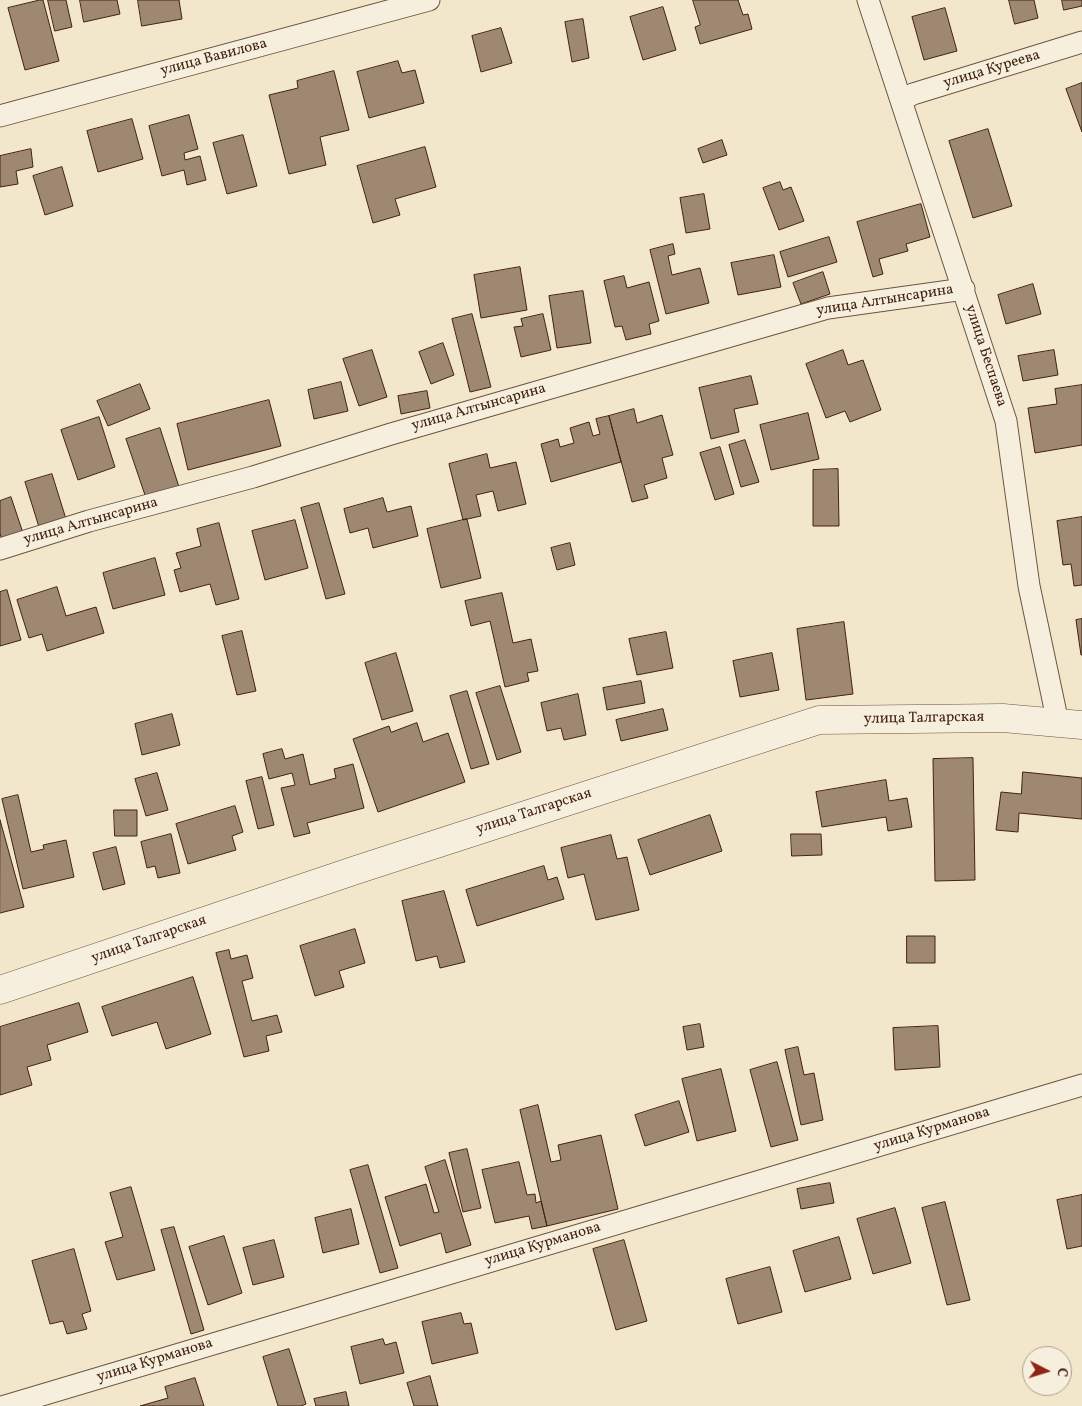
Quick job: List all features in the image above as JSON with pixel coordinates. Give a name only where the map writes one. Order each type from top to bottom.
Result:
[{"type":"street","name":"улица Вавилова","points":[[0,116],[429,0]]},
{"type":"street","name":"улица Беспаева","points":[[868,0],[1006,421],[1029,586],[1070,724]]},
{"type":"street","name":"улица Куреева","points":[[902,100],[913,94],[1082,42]]},
{"type":"street","name":"улица Алтынсарина","points":[[0,549],[89,521],[253,477],[391,434],[828,308],[964,289]]},
{"type":"street","name":"улица Талгарская","points":[[0,990],[359,869],[819,720],[1003,718],[1070,724]]},
{"type":"street","name":"улица Курманова","points":[[5,1406],[1082,1085]]},
{"type":"building","points":[[43,0],[59,61],[25,70],[8,8]]},
{"type":"building","points":[[48,0],[66,0],[72,27],[55,31]]},
{"type":"building","points":[[80,0],[117,0],[120,14],[84,22]]},
{"type":"building","points":[[138,0],[179,0],[182,19],[142,26]]},
{"type":"building","points":[[693,0],[738,0],[743,15],[748,14],[752,29],[700,44],[695,27],[700,25]]},
{"type":"building","points":[[1009,0],[1034,0],[1038,18],[1015,24]]},
{"type":"building","points":[[1062,0],[1082,0],[1082,6],[1064,10]]},
{"type":"building","points":[[663,7],[676,50],[643,60],[630,17]]},
{"type":"building","points":[[945,8],[957,51],[924,60],[912,17]]},
{"type":"building","points":[[583,19],[589,58],[572,62],[565,22]]},
{"type":"building","points":[[501,28],[512,63],[481,72],[472,36]]},
{"type":"building","points":[[398,61],[402,73],[415,70],[424,103],[369,118],[357,72]]},
{"type":"building","points":[[334,71],[349,130],[320,137],[326,165],[289,174],[269,95],[298,88],[297,81]]},
{"type":"building","points":[[1082,83],[1082,132],[1066,89]]},
{"type":"building","points":[[189,115],[198,149],[184,153],[185,160],[200,156],[206,180],[187,185],[184,170],[162,176],[149,126]]},
{"type":"building","points":[[132,119],[143,159],[98,172],[87,131]]},
{"type":"building","points":[[988,129],[1012,206],[973,218],[949,141]]},
{"type":"building","points":[[243,135],[257,186],[227,194],[213,143]]},
{"type":"building","points":[[722,140],[727,155],[703,163],[698,149]]},
{"type":"building","points":[[425,147],[436,187],[395,199],[400,215],[373,223],[357,166]]},
{"type":"building","points":[[31,149],[33,167],[16,171],[18,184],[0,187],[0,156]]},
{"type":"building","points":[[62,167],[73,206],[45,215],[33,176]]},
{"type":"building","points":[[780,182],[783,190],[791,187],[804,221],[779,230],[763,188]]},
{"type":"building","points":[[704,194],[710,229],[686,233],[680,198]]},
{"type":"building","points":[[921,204],[930,237],[906,244],[908,251],[879,259],[883,274],[873,277],[857,222]]},
{"type":"building","points":[[829,237],[837,262],[788,277],[780,252]]},
{"type":"building","points":[[673,244],[675,254],[668,256],[672,275],[700,268],[709,303],[666,314],[650,250]]},
{"type":"building","points":[[774,255],[781,287],[738,295],[731,263]]},
{"type":"building","points":[[520,267],[527,310],[481,318],[474,275]]},
{"type":"building","points":[[823,272],[830,294],[801,304],[793,283]]},
{"type":"building","points":[[624,276],[627,288],[649,282],[659,321],[649,324],[651,334],[626,340],[622,326],[615,327],[604,281]]},
{"type":"building","points":[[1033,284],[1041,314],[1006,324],[998,295]]},
{"type":"building","points":[[583,291],[591,343],[557,348],[549,296]]},
{"type":"building","points":[[472,314],[491,387],[470,392],[452,319]]},
{"type":"building","points":[[543,314],[551,350],[521,357],[514,327],[523,326],[521,319]]},
{"type":"building","points":[[443,343],[454,375],[431,384],[419,352]]},
{"type":"building","points":[[372,350],[387,397],[359,406],[343,359]]},
{"type":"building","points":[[843,350],[848,365],[863,360],[881,410],[850,422],[845,411],[826,418],[806,364]]},
{"type":"building","points":[[1054,350],[1058,375],[1023,381],[1018,356]]},
{"type":"building","points":[[751,376],[758,404],[734,409],[739,432],[711,439],[699,388]]},
{"type":"building","points":[[341,382],[348,411],[314,419],[308,390]]},
{"type":"building","points":[[140,384],[150,409],[108,426],[97,401]]},
{"type":"building","points":[[1082,385],[1082,445],[1035,453],[1028,408],[1057,404],[1055,389]]},
{"type":"building","points":[[427,391],[430,408],[401,414],[398,396]]},
{"type":"building","points":[[269,400],[281,446],[188,470],[177,424]]},
{"type":"building","points":[[634,409],[637,423],[662,415],[673,455],[662,458],[667,478],[644,485],[648,498],[632,502],[609,416]]},
{"type":"building","points":[[808,413],[819,459],[771,470],[760,425]]},
{"type":"building","points":[[609,416],[621,462],[551,482],[541,444],[558,439],[560,447],[574,443],[570,428],[589,422],[593,436],[600,434],[596,419]]},
{"type":"building","points":[[99,417],[115,467],[78,480],[61,430]]},
{"type":"building","points":[[160,428],[179,487],[146,498],[126,439]]},
{"type":"building","points":[[745,440],[759,482],[741,487],[729,445]]},
{"type":"building","points":[[720,447],[734,494],[715,500],[700,453]]},
{"type":"building","points":[[487,454],[490,468],[516,462],[526,504],[498,511],[493,491],[476,495],[481,516],[463,520],[449,464]]},
{"type":"building","points":[[838,469],[839,526],[813,526],[813,470]]},
{"type":"building","points":[[52,474],[66,519],[39,527],[25,482]]},
{"type":"building","points":[[11,497],[23,533],[2,541],[0,533],[0,501]]},
{"type":"building","points":[[383,498],[387,512],[411,506],[418,536],[373,548],[368,528],[350,533],[344,509]]},
{"type":"building","points":[[319,503],[345,594],[326,599],[301,508]]},
{"type":"building","points":[[1082,517],[1082,585],[1074,586],[1071,564],[1063,565],[1057,521]]},
{"type":"building","points":[[467,519],[481,578],[441,588],[427,529]]},
{"type":"building","points":[[295,520],[308,568],[265,580],[252,531]]},
{"type":"building","points":[[219,523],[239,599],[216,605],[210,584],[180,592],[174,570],[181,568],[176,553],[201,546],[197,529]]},
{"type":"building","points":[[570,543],[575,565],[557,570],[551,548]]},
{"type":"building","points":[[155,558],[165,595],[113,609],[103,573]]},
{"type":"building","points":[[57,587],[66,616],[96,607],[104,633],[47,651],[42,634],[29,638],[17,600]]},
{"type":"building","points":[[7,590],[21,640],[0,646],[0,592]]},
{"type":"building","points":[[502,593],[513,643],[531,639],[538,671],[527,673],[529,681],[505,687],[490,621],[471,626],[465,601]]},
{"type":"building","points":[[1082,619],[1082,655],[1081,655],[1076,620]]},
{"type":"building","points":[[844,622],[853,694],[806,700],[797,629]]},
{"type":"building","points":[[242,631],[256,691],[237,695],[222,636]]},
{"type":"building","points":[[666,632],[673,668],[637,675],[629,639]]},
{"type":"building","points":[[396,653],[413,711],[382,720],[365,663]]},
{"type":"building","points":[[772,653],[779,690],[740,697],[733,661]]},
{"type":"building","points":[[641,681],[645,703],[607,710],[603,688]]},
{"type":"building","points":[[500,686],[521,752],[497,760],[476,693]]},
{"type":"building","points":[[467,691],[489,764],[471,769],[450,696]]},
{"type":"building","points":[[578,694],[586,735],[564,740],[561,728],[547,731],[541,703]]},
{"type":"building","points":[[663,709],[668,730],[621,741],[616,720]]},
{"type":"building","points":[[172,714],[180,745],[142,755],[135,724]]},
{"type":"building","points":[[417,723],[423,742],[448,733],[465,782],[378,812],[353,739],[389,726],[391,732]]},
{"type":"building","points":[[282,749],[285,759],[303,754],[310,785],[336,778],[334,769],[353,764],[364,808],[307,823],[310,833],[294,837],[281,788],[295,785],[292,773],[269,779],[263,754]]},
{"type":"building","points":[[973,758],[975,880],[935,881],[933,759]]},
{"type":"building","points":[[1023,772],[1082,778],[1082,819],[1019,813],[1018,832],[996,830],[1001,792],[1021,794]]},
{"type":"building","points":[[157,773],[168,810],[146,816],[135,779]]},
{"type":"building","points":[[262,777],[274,825],[258,829],[246,781]]},
{"type":"building","points":[[886,780],[889,801],[907,798],[912,827],[888,831],[886,817],[822,827],[816,792]]},
{"type":"building","points":[[18,795],[31,852],[44,849],[43,845],[66,840],[74,877],[23,889],[2,799]]},
{"type":"building","points":[[235,806],[243,832],[232,836],[236,850],[188,864],[176,824]]},
{"type":"building","points":[[114,810],[137,810],[137,836],[115,836]]},
{"type":"building","points":[[710,815],[722,851],[650,875],[638,840]]},
{"type":"building","points":[[0,820],[24,907],[0,913]]},
{"type":"building","points":[[171,834],[180,873],[158,878],[155,866],[147,868],[141,842]]},
{"type":"building","points":[[791,834],[821,834],[822,855],[792,856]]},
{"type":"building","points":[[611,835],[617,859],[627,857],[639,910],[596,920],[584,874],[568,878],[561,848]]},
{"type":"building","points":[[116,847],[125,884],[103,890],[93,853]]},
{"type":"building","points":[[544,866],[548,880],[557,877],[564,899],[477,926],[466,890]]},
{"type":"building","points":[[444,891],[465,962],[440,968],[437,956],[416,961],[402,901]]},
{"type":"building","points":[[355,929],[365,963],[339,971],[344,987],[315,996],[300,946]]},
{"type":"building","points":[[907,936],[935,936],[935,963],[907,963]]},
{"type":"building","points":[[229,950],[231,959],[247,955],[253,978],[242,981],[252,1021],[277,1015],[282,1032],[266,1036],[269,1051],[244,1057],[216,953]]},
{"type":"building","points":[[193,977],[211,1034],[166,1049],[157,1022],[112,1036],[102,1007]]},
{"type":"building","points":[[79,1003],[88,1032],[47,1045],[51,1060],[27,1067],[32,1085],[0,1095],[0,1027]]},
{"type":"building","points":[[700,1024],[704,1047],[687,1050],[683,1027]]},
{"type":"building","points":[[938,1026],[940,1067],[895,1070],[893,1028]]},
{"type":"building","points":[[798,1047],[804,1075],[814,1073],[823,1120],[801,1125],[785,1050]]},
{"type":"building","points":[[777,1062],[798,1140],[771,1147],[750,1070]]},
{"type":"building","points":[[721,1069],[736,1131],[697,1141],[682,1079]]},
{"type":"building","points":[[679,1101],[689,1132],[645,1146],[635,1115]]},
{"type":"building","points":[[538,1105],[551,1162],[561,1160],[558,1145],[601,1135],[618,1209],[547,1226],[520,1110]]},
{"type":"building","points":[[467,1149],[481,1208],[463,1212],[449,1153]]},
{"type":"building","points":[[445,1160],[471,1245],[446,1253],[441,1233],[400,1246],[385,1197],[426,1184],[434,1213],[439,1212],[425,1167]]},
{"type":"building","points":[[519,1162],[527,1195],[535,1194],[536,1203],[541,1201],[547,1226],[532,1229],[529,1216],[495,1223],[482,1170]]},
{"type":"building","points":[[368,1165],[398,1268],[380,1273],[350,1170]]},
{"type":"building","points":[[830,1183],[834,1203],[801,1209],[797,1189]]},
{"type":"building","points":[[131,1187],[155,1270],[117,1280],[105,1242],[123,1237],[110,1193]]},
{"type":"building","points":[[1082,1195],[1082,1246],[1067,1249],[1057,1200]]},
{"type":"building","points":[[945,1202],[970,1300],[947,1305],[922,1208]]},
{"type":"building","points":[[895,1208],[911,1263],[873,1274],[857,1219]]},
{"type":"building","points":[[351,1209],[359,1244],[323,1253],[315,1218]]},
{"type":"building","points":[[174,1227],[204,1330],[191,1334],[161,1230]]},
{"type":"building","points":[[224,1236],[242,1293],[208,1305],[189,1247]]},
{"type":"building","points":[[839,1237],[851,1279],[805,1292],[793,1251]]},
{"type":"building","points":[[274,1240],[284,1277],[253,1285],[243,1248]]},
{"type":"building","points":[[624,1240],[647,1321],[616,1330],[593,1249]]},
{"type":"building","points":[[74,1249],[91,1311],[82,1314],[87,1329],[67,1334],[63,1321],[50,1324],[32,1261]]},
{"type":"building","points":[[770,1267],[782,1312],[738,1324],[726,1279]]},
{"type":"building","points":[[461,1313],[464,1324],[471,1323],[478,1353],[432,1364],[422,1322]]},
{"type":"building","points":[[383,1339],[385,1345],[396,1342],[404,1373],[360,1384],[351,1347]]},
{"type":"building","points":[[289,1349],[306,1404],[301,1406],[278,1406],[263,1357]]},
{"type":"building","points":[[430,1376],[438,1406],[414,1406],[407,1383]]},
{"type":"building","points":[[195,1378],[204,1406],[140,1406],[168,1398],[165,1387]]},
{"type":"building","points":[[346,1392],[349,1406],[316,1406],[314,1399]]}]
